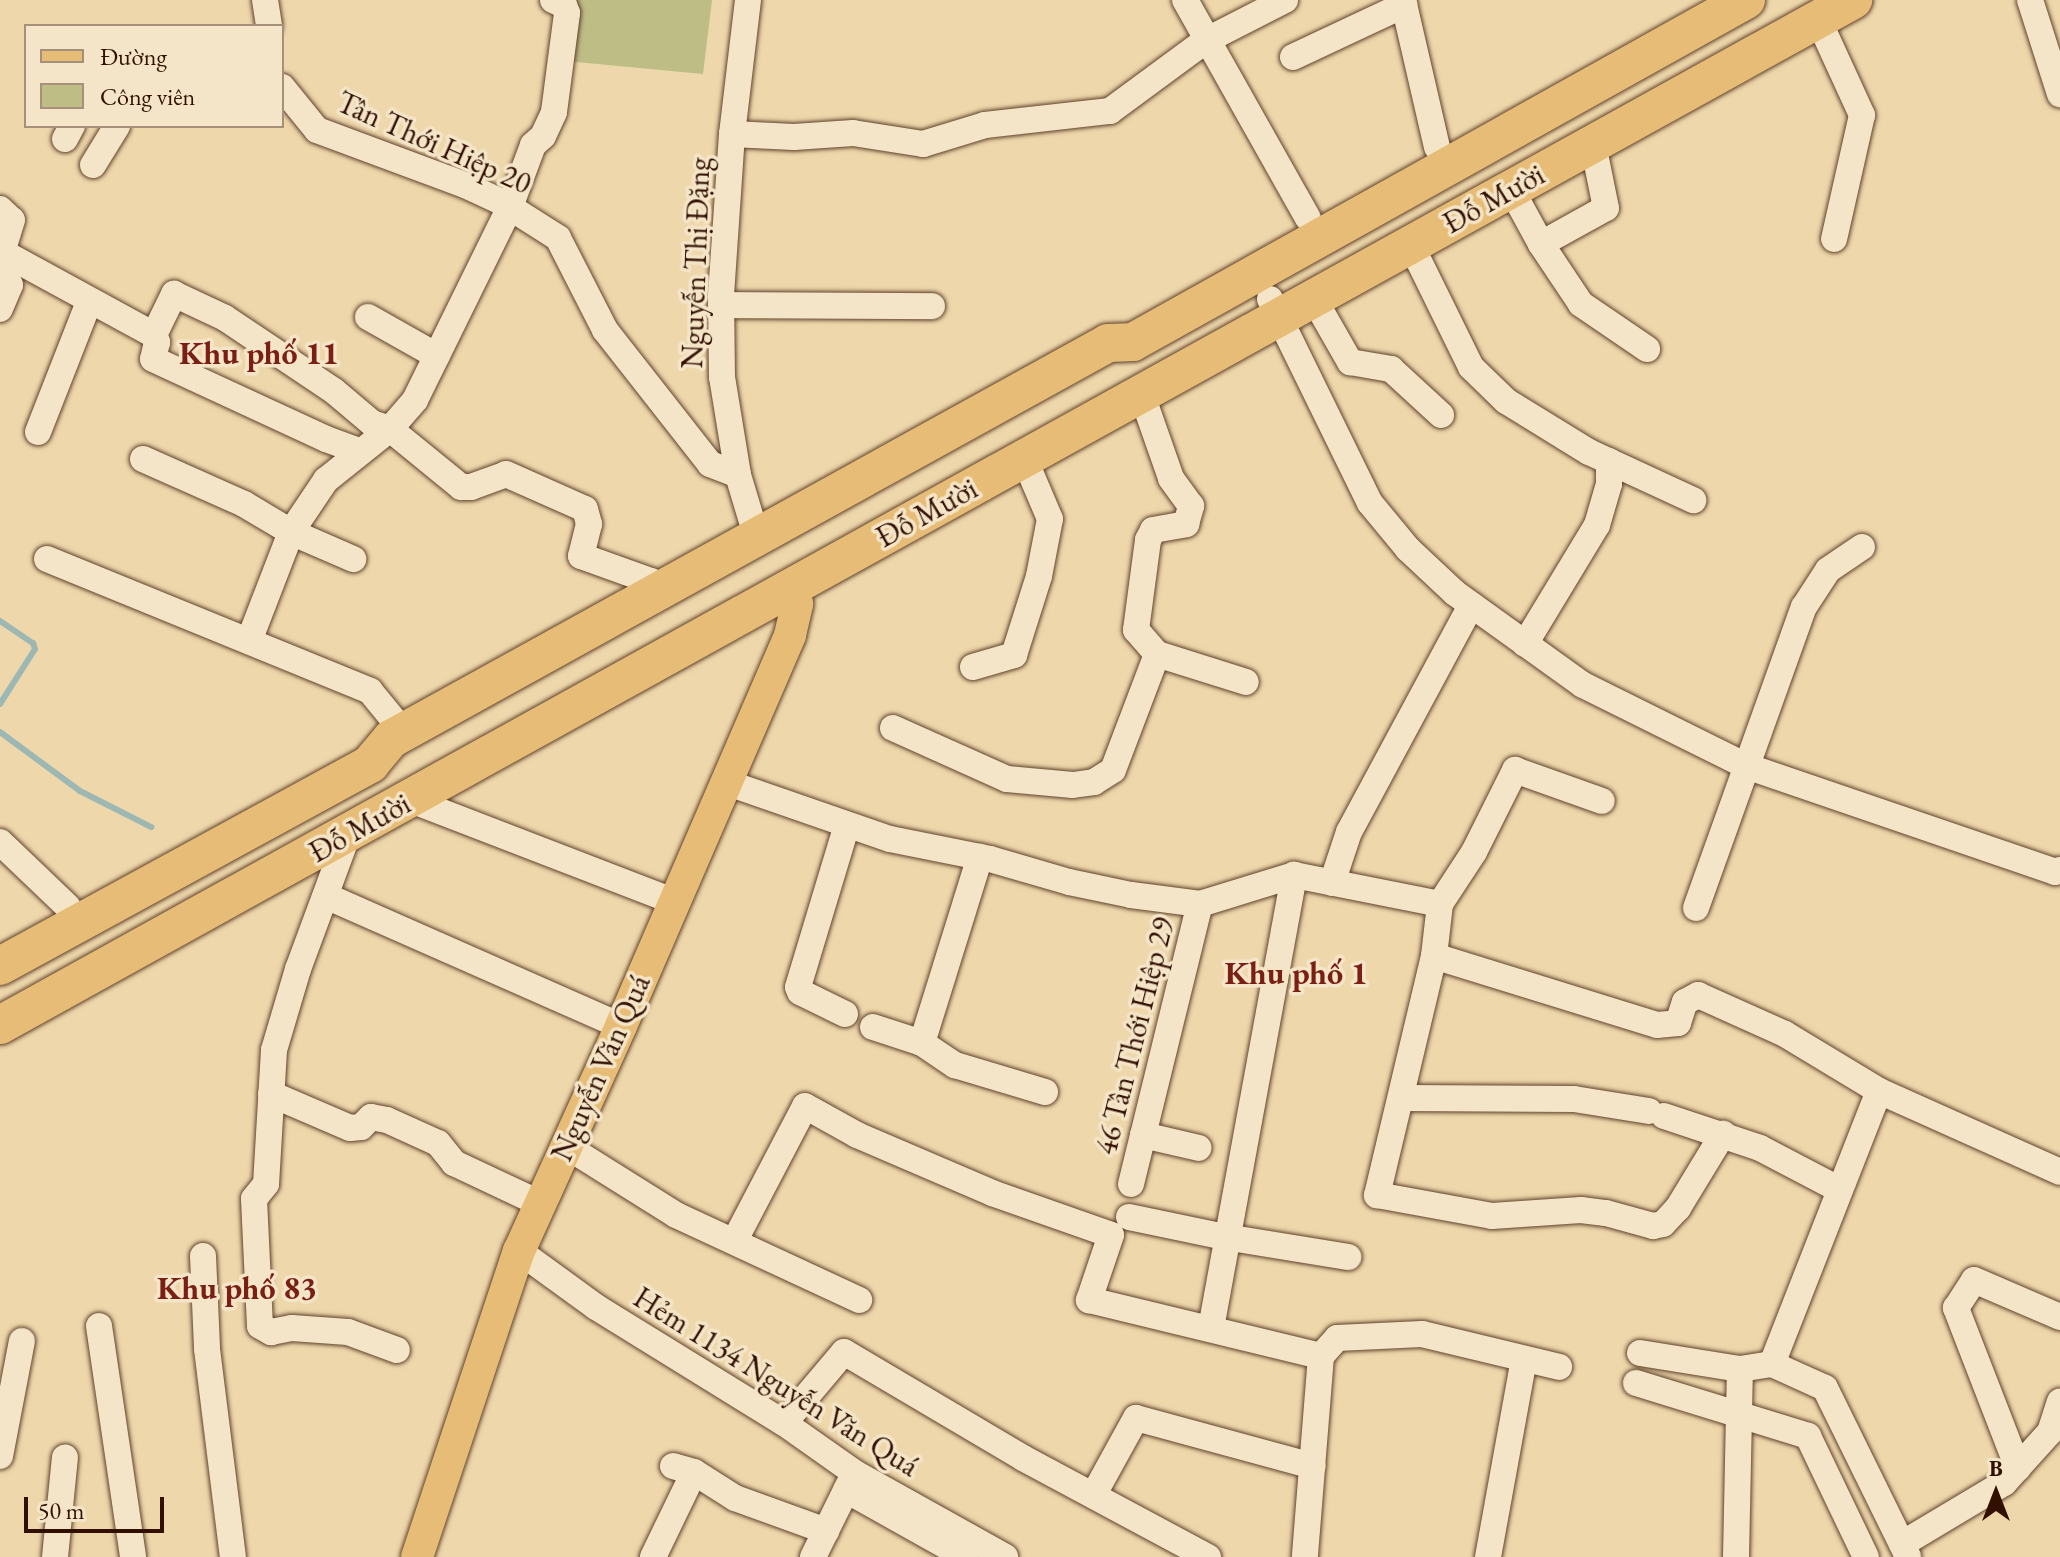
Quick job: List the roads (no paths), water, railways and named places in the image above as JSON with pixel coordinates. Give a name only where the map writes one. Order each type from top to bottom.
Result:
[{"type":"highway","name":"Đỗ Mười","points":[[756,531],[1308,218],[1701,0]]},
{"type":"highway","name":"Đỗ Mười","points":[[0,944],[397,724],[1108,343],[1133,342],[1746,0]]},
{"type":"highway","name":"Đỗ Mười","points":[[0,1025],[411,800],[1131,388],[1154,366],[1274,309],[1814,10],[1853,0]]},
{"type":"highway","name":"Đỗ Mười","points":[[0,1003],[381,792],[411,790],[790,582],[1025,460],[1142,395],[1274,309],[1314,299],[1593,144],[1814,10]]},
{"type":"highway","name":"Đỗ Mười","points":[[0,966],[370,764],[391,739],[656,586]]},
{"type":"main road","name":"Nguyễn Văn Quá","points":[[417,1557],[519,1251],[676,902],[790,635],[797,604],[790,582]]},
{"type":"street","points":[[265,0],[269,24]]},
{"type":"street","points":[[249,641],[291,532],[326,480],[390,429],[415,400],[510,207],[533,145],[543,136],[554,112],[567,13],[564,5],[553,0]]},
{"type":"street","name":"Nguyễn Thị Đặng","points":[[748,0],[732,134],[721,305],[722,377],[738,475],[756,531]]},
{"type":"street","points":[[1185,0],[1205,41],[1262,134],[1308,218]]},
{"type":"street","points":[[732,134],[794,137],[853,133],[923,144],[985,125],[1110,111],[1205,41],[1285,0]]},
{"type":"street","points":[[2030,0],[2060,94]]},
{"type":"street","points":[[1293,57],[1404,2],[1437,147]]},
{"type":"street","points":[[1814,10],[1862,115],[1834,239]]},
{"type":"street","name":"Tân Thới Hiệp 20","points":[[284,89],[317,130],[465,185],[510,207],[558,238],[605,330],[710,464],[738,475]]},
{"type":"street","points":[[93,165],[116,128]]},
{"type":"street","points":[[1541,244],[1606,208],[1593,144]]},
{"type":"street","points":[[1511,189],[1541,244],[1581,304],[1647,349]]},
{"type":"street","points":[[0,209],[12,220],[1,262],[10,285],[0,309]]},
{"type":"street","points":[[1411,245],[1471,367],[1506,401],[1609,461],[1693,500]]},
{"type":"street","points":[[1,262],[154,335],[157,342],[152,355],[162,363],[359,451]]},
{"type":"street","points":[[154,335],[174,294],[225,318],[334,391],[372,423],[390,429],[461,487],[471,487],[506,474],[585,509],[589,520],[581,556],[656,586]]},
{"type":"street","points":[[1314,299],[1350,362],[1391,369],[1441,415]]},
{"type":"street","points":[[38,432],[89,302]]},
{"type":"street","points":[[721,305],[932,306]]},
{"type":"street","points":[[1274,309],[1370,503],[1408,549],[1471,605],[1525,644],[1583,685],[1746,766],[2055,872],[2060,870]]},
{"type":"street","points":[[368,317],[437,356]]},
{"type":"street","points":[[1142,395],[1171,478],[1191,506],[1186,524],[1153,530],[1148,540],[1136,630],[1157,654],[1246,682]]},
{"type":"street","points":[[143,459],[244,504],[291,532],[353,559]]},
{"type":"street","points":[[973,667],[1014,655],[1039,576],[1050,519],[1025,460]]},
{"type":"street","points":[[1525,644],[1597,525],[1609,484],[1609,461]]},
{"type":"street","points":[[1696,908],[1804,607],[1828,570],[1862,547]]},
{"type":"street","points":[[47,559],[370,691],[397,724]]},
{"type":"street","points":[[1332,883],[1349,832],[1471,605]]},
{"type":"street","points":[[893,728],[1007,779],[1073,785],[1094,782],[1113,770],[1157,654]]},
{"type":"street","points":[[1602,801],[1515,770],[1474,852],[1440,904],[1434,956],[1403,1098],[1377,1195],[1492,1216],[1581,1210],[1653,1226],[1663,1224],[1678,1208],[1723,1134]]},
{"type":"street","points":[[728,783],[890,839],[980,857],[1069,882],[1200,904],[1294,875],[1440,904]]},
{"type":"street","points":[[411,800],[676,902]]},
{"type":"street","points":[[845,1014],[800,992],[798,987],[847,825]]},
{"type":"street","points":[[348,834],[298,969],[274,1050],[266,1184],[254,1199],[260,1326],[271,1332],[292,1328],[348,1332],[397,1350]]},
{"type":"street","points":[[0,842],[68,907]]},
{"type":"street","points":[[922,1043],[980,857]]},
{"type":"street","points":[[1211,1328],[1225,1237],[1256,1093],[1294,875]]},
{"type":"street","points":[[326,896],[621,1026]]},
{"type":"street","name":"46 Tân Thới Hiệp 29","points":[[1131,1184],[1200,904]]},
{"type":"street","points":[[1434,956],[1657,1025],[1678,1023],[1685,1002],[1698,995],[1785,1034],[1879,1091],[2060,1172]]},
{"type":"street","points":[[873,1027],[922,1043],[955,1065],[1045,1092]]},
{"type":"street","points":[[1772,1364],[1879,1091]]},
{"type":"street","points":[[271,1094],[350,1128],[361,1127],[371,1117],[380,1117],[438,1143],[454,1163],[541,1204]]},
{"type":"street","points":[[1403,1098],[1574,1099],[1657,1114],[1760,1148],[1840,1190]]},
{"type":"street","points":[[735,1240],[805,1106],[857,1135],[992,1193],[1111,1235],[1089,1300],[1321,1356]]},
{"type":"street","points":[[1143,1135],[1199,1148]]},
{"type":"street","points":[[566,1146],[676,1215],[859,1300]]},
{"type":"street","points":[[1129,1217],[1225,1237],[1348,1257]]},
{"type":"street","name":"Hẻm 1134 Nguyễn Văn Quá","points":[[519,1251],[596,1307],[784,1423],[850,1482],[1005,1557]]},
{"type":"street","points":[[203,1256],[207,1349],[233,1557]]},
{"type":"street","points":[[2018,1468],[1956,1308],[1974,1280],[2060,1317]]},
{"type":"street","points":[[99,1326],[133,1557]]},
{"type":"street","points":[[1305,1557],[1321,1356],[1337,1338],[1422,1334],[1559,1367]]},
{"type":"street","points":[[0,1456],[22,1341]]},
{"type":"street","points":[[784,1423],[844,1352],[1023,1458],[1208,1557]]},
{"type":"street","points":[[1640,1353],[1740,1369],[1772,1364],[1825,1388],[1905,1550],[2004,1483],[2050,1432],[2060,1402]]},
{"type":"street","points":[[1488,1557],[1524,1359]]},
{"type":"street","points":[[1736,1557],[1740,1369]]},
{"type":"street","points":[[1636,1383],[1808,1436],[1866,1557]]},
{"type":"street","points":[[1094,1494],[1136,1418],[1313,1466]]},
{"type":"street","points":[[55,1557],[65,1457]]},
{"type":"street","points":[[653,1557],[684,1469],[735,1498],[826,1531]]},
{"type":"street","points":[[813,1557],[850,1482],[966,1557]]},
{"type":"waterway","points":[[0,621],[33,643],[35,649],[0,704]]},
{"type":"waterway","points":[[0,732],[80,791],[151,827]]},
{"type":"district","name":"Khu phố 11","points":[[259,353]]},
{"type":"district","name":"Khu phố 1","points":[[1296,973]]},
{"type":"district","name":"Khu phố 83","points":[[237,1288]]}]
